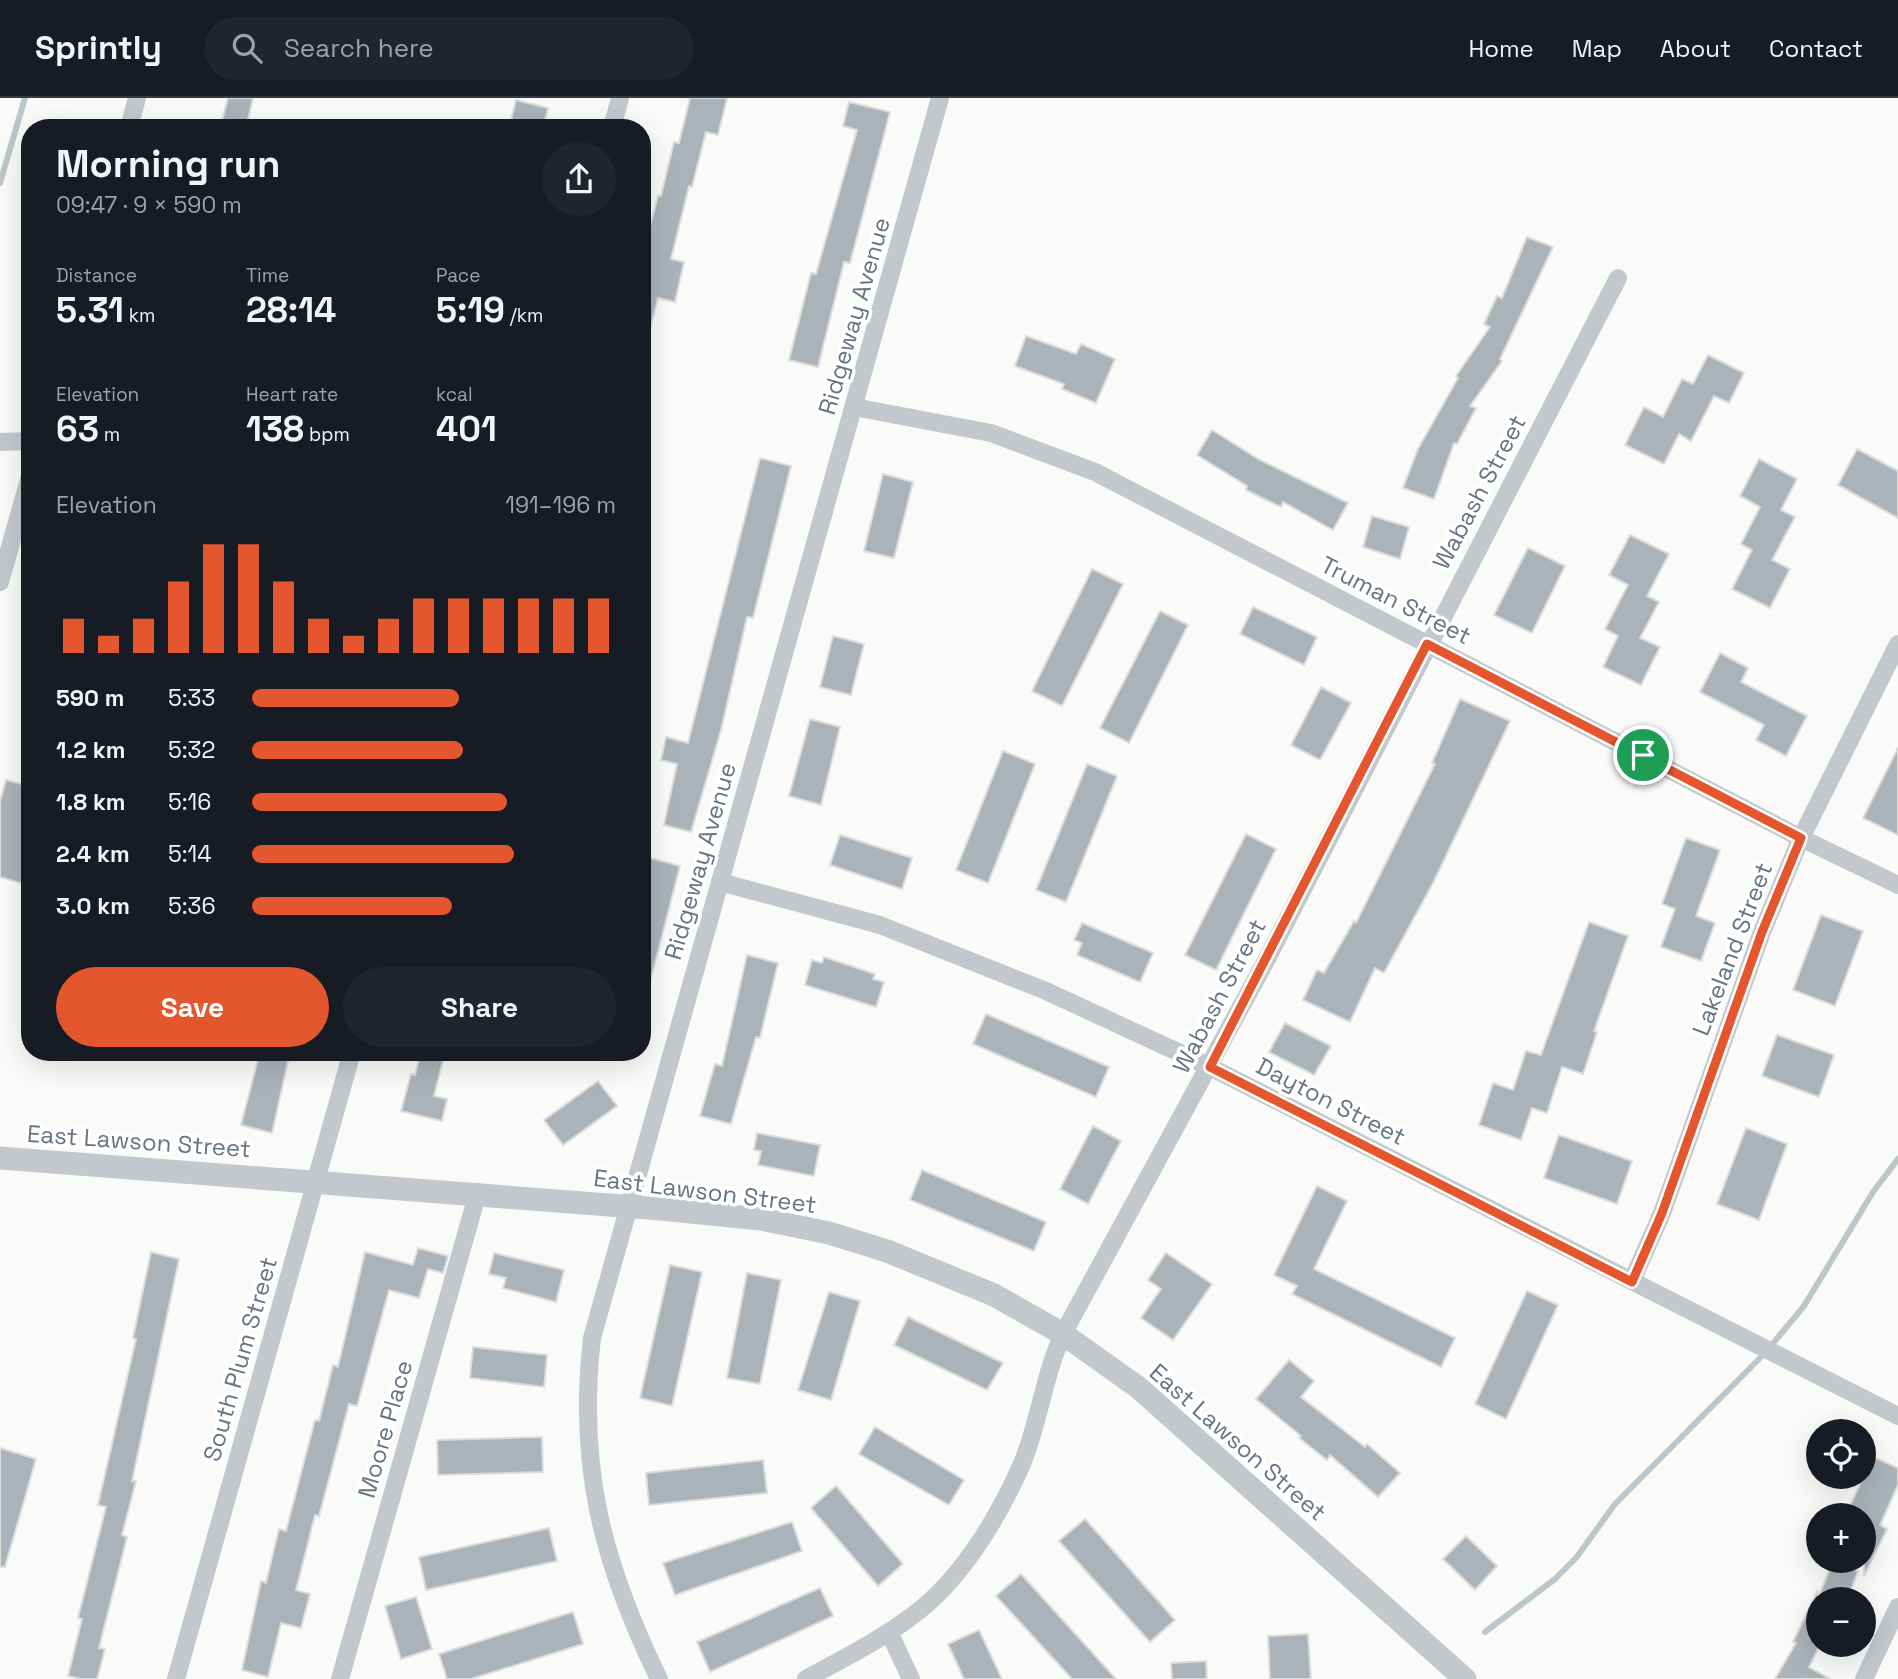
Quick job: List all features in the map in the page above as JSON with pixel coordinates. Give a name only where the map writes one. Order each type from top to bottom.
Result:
[{"type":"street","points":[[131,119],[137,98]]},
{"type":"street","points":[[614,119],[620,98]]},
{"type":"street","name":"Ridgeway Avenue","points":[[659,1679],[629,1618],[593,1493],[587,1437],[592,1338],[940,98]]},
{"type":"street","name":"Wabash Street","points":[[806,1679],[889,1632],[935,1597],[990,1526],[1022,1464],[1051,1360],[1063,1334],[1210,1067],[1618,278]]},
{"type":"street","name":"Truman Street","points":[[854,407],[991,433],[1066,459],[1898,886]]},
{"type":"street","points":[[0,442],[21,441]]},
{"type":"street","points":[[0,582],[21,508]]},
{"type":"street","name":"Lakeland Street","points":[[1632,1282],[1662,1213],[1762,932],[1801,838],[1898,644]]},
{"type":"street","name":"Dayton Street","points":[[720,882],[880,925],[1046,991],[1210,1067],[1898,1416]]},
{"type":"street","name":"South Plum Street","points":[[176,1679],[349,1061]]},
{"type":"street","name":"East Lawson Street","points":[[0,1158],[478,1192],[761,1219],[829,1233],[940,1271],[994,1295],[1063,1334],[1139,1388],[1465,1679]]},
{"type":"street","name":"Moore Place","points":[[340,1679],[478,1192]]},
{"type":"street","points":[[1864,1679],[1898,1607]]},
{"type":"street","points":[[889,1632],[911,1679]]},
{"type":"building","points":[[228,98],[253,98],[248,119],[222,119]]},
{"type":"building","points":[[690,98],[727,98],[718,135],[706,132],[692,187],[689,186],[671,259],[684,262],[675,302],[658,298],[651,325],[651,223],[658,196],[661,196],[674,142],[679,143]]},
{"type":"building","points":[[516,100],[548,108],[545,119],[511,119]]},
{"type":"building","points":[[849,102],[890,112],[850,263],[844,262],[818,367],[789,360],[811,273],[816,274],[857,130],[843,126]]},
{"type":"building","points":[[1527,237],[1553,247],[1500,359],[1502,361],[1470,406],[1476,408],[1457,444],[1454,443],[1434,499],[1403,488],[1418,449],[1458,378],[1456,376],[1490,327],[1484,324],[1497,296],[1502,298]]},
{"type":"building","points":[[1026,336],[1076,354],[1081,344],[1115,359],[1096,403],[1062,389],[1064,384],[1015,366]]},
{"type":"building","points":[[1708,355],[1744,373],[1729,403],[1714,396],[1691,441],[1679,434],[1664,464],[1625,445],[1644,407],[1663,417],[1682,379],[1693,384]]},
{"type":"building","points":[[1212,430],[1260,460],[1348,503],[1333,530],[1283,502],[1281,507],[1246,490],[1247,486],[1197,455]]},
{"type":"building","points":[[1857,449],[1898,471],[1898,518],[1838,485]]},
{"type":"building","points":[[760,458],[791,466],[753,618],[747,617],[721,730],[691,832],[664,825],[677,764],[661,760],[666,737],[688,743]]},
{"type":"building","points":[[1759,459],[1797,479],[1781,510],[1795,517],[1772,560],[1790,569],[1770,608],[1732,589],[1752,550],[1741,544],[1760,507],[1740,496]]},
{"type":"building","points":[[883,474],[913,482],[894,558],[864,551]]},
{"type":"building","points":[[1372,516],[1409,527],[1400,559],[1363,547]]},
{"type":"building","points":[[1630,535],[1669,554],[1647,596],[1659,602],[1640,638],[1660,647],[1641,685],[1603,667],[1618,636],[1605,629],[1628,585],[1609,575]]},
{"type":"building","points":[[1528,548],[1565,566],[1532,633],[1494,615]]},
{"type":"building","points":[[1092,569],[1123,584],[1062,706],[1032,691]]},
{"type":"building","points":[[1253,607],[1317,637],[1304,665],[1240,634]]},
{"type":"building","points":[[1160,611],[1188,625],[1129,743],[1100,728]]},
{"type":"building","points":[[833,636],[864,644],[851,695],[820,687]]},
{"type":"building","points":[[1720,653],[1748,668],[1741,682],[1807,716],[1786,756],[1756,740],[1764,725],[1700,692]]},
{"type":"building","points":[[1321,687],[1351,703],[1320,760],[1291,745]]},
{"type":"building","points":[[1460,699],[1510,721],[1434,881],[1384,973],[1375,968],[1350,1022],[1303,1000],[1317,970],[1324,973],[1354,921],[1356,923],[1435,764],[1432,763]]},
{"type":"building","points":[[810,719],[840,727],[821,805],[789,796]]},
{"type":"building","points":[[1898,748],[1898,835],[1863,818]]},
{"type":"building","points":[[1003,751],[1035,764],[988,883],[956,870]]},
{"type":"building","points":[[1087,764],[1117,776],[1066,902],[1036,890]]},
{"type":"building","points":[[6,780],[21,784],[21,883],[0,877],[0,802]]},
{"type":"building","points":[[1246,834],[1276,849],[1216,970],[1185,955]]},
{"type":"building","points":[[840,835],[912,858],[902,889],[830,865]]},
{"type":"building","points":[[1686,838],[1720,850],[1696,916],[1715,923],[1701,961],[1661,947],[1675,909],[1662,904]]},
{"type":"building","points":[[651,858],[680,866],[651,978]]},
{"type":"building","points":[[1821,915],[1863,931],[1835,1006],[1793,990]]},
{"type":"building","points":[[1589,922],[1628,936],[1594,1031],[1597,1032],[1583,1074],[1562,1067],[1547,1113],[1532,1108],[1521,1140],[1479,1125],[1493,1083],[1513,1090],[1526,1051],[1541,1055]]},
{"type":"building","points":[[1082,923],[1153,953],[1140,982],[1077,955],[1082,943],[1074,940]]},
{"type":"building","points":[[747,955],[778,963],[760,1038],[756,1037],[731,1124],[700,1116],[715,1064],[722,1066]]},
{"type":"building","points":[[824,957],[875,974],[873,979],[884,982],[876,1007],[805,985],[812,960],[822,963]]},
{"type":"building","points":[[986,1014],[1109,1067],[1096,1097],[973,1044]]},
{"type":"building","points":[[1285,1023],[1331,1046],[1314,1075],[1269,1052]]},
{"type":"building","points":[[1777,1035],[1834,1055],[1819,1097],[1762,1076]]},
{"type":"building","points":[[258,1061],[288,1061],[272,1133],[241,1125]]},
{"type":"building","points":[[419,1061],[443,1061],[434,1096],[447,1099],[442,1121],[401,1111],[411,1074],[415,1075]]},
{"type":"building","points":[[598,1081],[617,1106],[563,1145],[544,1120]]},
{"type":"building","points":[[1093,1126],[1121,1141],[1088,1204],[1060,1189]]},
{"type":"building","points":[[1746,1128],[1787,1144],[1759,1220],[1717,1204]]},
{"type":"building","points":[[757,1133],[820,1145],[814,1176],[758,1165],[761,1151],[754,1150]]},
{"type":"building","points":[[1559,1135],[1632,1161],[1617,1204],[1544,1178]]},
{"type":"building","points":[[922,1170],[1046,1222],[1034,1251],[910,1200]]},
{"type":"building","points":[[1317,1186],[1347,1201],[1314,1269],[1455,1338],[1441,1367],[1292,1294],[1297,1286],[1274,1275]]},
{"type":"building","points":[[418,1248],[448,1256],[443,1273],[428,1269],[419,1298],[389,1290],[357,1406],[349,1404],[319,1516],[315,1515],[296,1590],[310,1594],[301,1628],[281,1623],[268,1677],[242,1670],[261,1581],[266,1583],[279,1529],[286,1531],[315,1420],[319,1421],[333,1365],[338,1367],[365,1252],[413,1265]]},
{"type":"building","points":[[151,1252],[179,1259],[132,1481],[136,1481],[122,1535],[127,1537],[99,1648],[105,1649],[97,1679],[81,1679],[68,1676],[82,1619],[78,1618],[106,1507],[98,1505],[136,1339],[133,1338]]},
{"type":"building","points":[[494,1253],[564,1270],[556,1302],[503,1288],[506,1278],[489,1274]]},
{"type":"building","points":[[1166,1253],[1212,1284],[1173,1340],[1141,1318],[1161,1289],[1148,1280]]},
{"type":"building","points":[[670,1265],[702,1272],[672,1406],[640,1398]]},
{"type":"building","points":[[747,1273],[781,1280],[760,1384],[727,1378]]},
{"type":"building","points":[[1527,1291],[1558,1305],[1506,1419],[1475,1404]]},
{"type":"building","points":[[829,1292],[860,1301],[831,1400],[798,1390]]},
{"type":"building","points":[[908,1317],[1003,1363],[987,1390],[894,1345]]},
{"type":"building","points":[[473,1347],[547,1355],[544,1387],[470,1378]]},
{"type":"building","points":[[1289,1360],[1314,1381],[1301,1397],[1365,1447],[1367,1444],[1400,1473],[1378,1497],[1330,1455],[1327,1460],[1299,1438],[1301,1436],[1256,1399]]},
{"type":"building","points":[[875,1427],[964,1480],[949,1505],[859,1454]]},
{"type":"building","points":[[542,1437],[543,1472],[438,1475],[437,1440]]},
{"type":"building","points":[[0,1448],[36,1459],[5,1567],[0,1567]]},
{"type":"building","points":[[1876,1458],[1898,1468],[1898,1485],[1880,1525],[1887,1529],[1876,1551],[1876,1503],[1851,1503],[1858,1489],[1876,1489]]},
{"type":"building","points":[[763,1460],[767,1493],[649,1505],[646,1473]]},
{"type":"building","points":[[836,1486],[903,1564],[878,1586],[811,1508]]},
{"type":"building","points":[[1085,1519],[1175,1620],[1150,1642],[1059,1541]]},
{"type":"building","points":[[792,1522],[802,1551],[675,1595],[663,1563]]},
{"type":"building","points":[[549,1528],[557,1561],[426,1590],[419,1557]]},
{"type":"building","points":[[1466,1536],[1497,1566],[1475,1590],[1443,1559]]},
{"type":"building","points":[[1828,1573],[1857,1573],[1852,1587],[1822,1587]]},
{"type":"building","points":[[1021,1574],[1116,1679],[1072,1679],[996,1596]]},
{"type":"building","points":[[820,1588],[833,1616],[710,1672],[697,1642]]},
{"type":"building","points":[[416,1597],[432,1649],[401,1659],[385,1606]]},
{"type":"building","points":[[573,1612],[583,1644],[471,1679],[447,1679],[439,1654]]},
{"type":"building","points":[[1806,1615],[1806,1657],[1814,1657],[1809,1667],[1830,1679],[1775,1679],[1796,1643],[1793,1642]]},
{"type":"building","points":[[979,1630],[1002,1679],[964,1679],[948,1644]]},
{"type":"building","points":[[1308,1634],[1311,1679],[1270,1679],[1268,1636]]},
{"type":"building","points":[[1206,1661],[1207,1679],[1172,1679],[1171,1663]]},
{"type":"waterway","points":[[0,183],[25,98]]},
{"type":"waterway","points":[[1485,1632],[1555,1579],[1576,1558],[1615,1504],[1765,1353],[1804,1306],[1873,1192],[1898,1159]]},
{"type":"route","points":[[1427,644],[1643,755],[1801,838],[1762,932],[1662,1213],[1632,1282],[1210,1067],[1427,644]]}]
